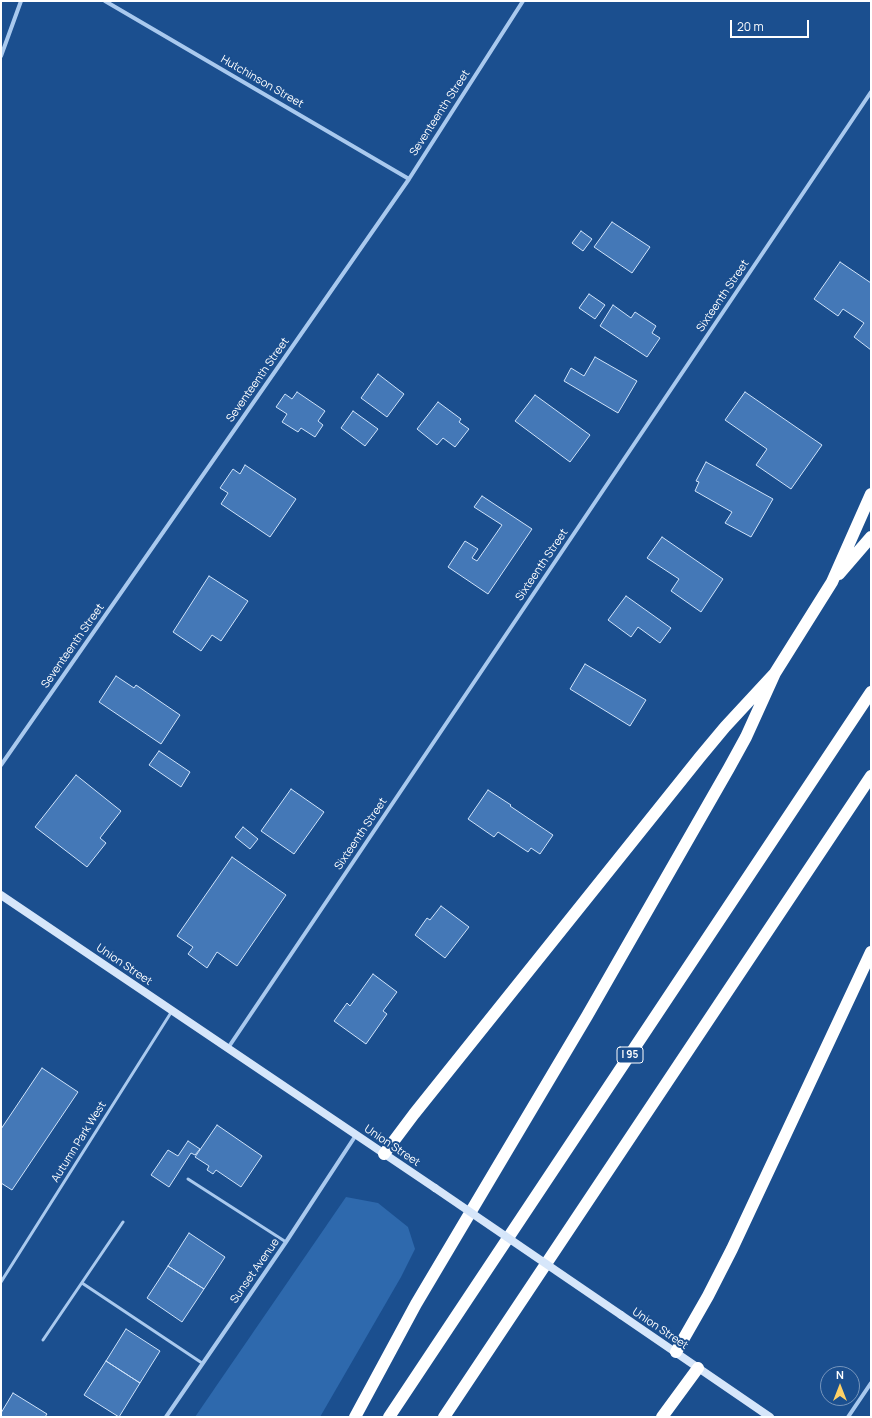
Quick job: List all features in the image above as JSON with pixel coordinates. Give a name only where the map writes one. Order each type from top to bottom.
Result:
[{"type":"highway","points":[[355,1417],[416,1304],[591,1010],[729,768],[746,737],[775,673],[832,582],[871,494]]},
{"type":"highway","points":[[832,582],[871,537]]},
{"type":"highway","points":[[384,1154],[414,1114],[695,763],[725,727],[775,673]]},
{"type":"highway","name":"I 95","points":[[389,1417],[871,692]]},
{"type":"highway","points":[[444,1417],[871,776]]},
{"type":"highway","points":[[676,1352],[732,1250],[871,952]]},
{"type":"highway","points":[[662,1417],[698,1368]]},
{"type":"main road","name":"Union Street","points":[[1,895],[435,1188],[770,1417]]},
{"type":"street","points":[[1,56],[21,1]]},
{"type":"street","name":"Hutchinson Street","points":[[105,1],[409,178]]},
{"type":"street","name":"Seventeenth Street","points":[[1,765],[409,178],[523,1]]},
{"type":"street","name":"Sixteenth Street","points":[[228,1048],[871,92]]},
{"type":"street","name":"Sunset Avenue","points":[[166,1417],[286,1242],[356,1135]]},
{"type":"street","points":[[848,1417],[871,1383]]},
{"type":"lane","name":"Autumn Park West","points":[[1,1282],[172,1011]]},
{"type":"lane","points":[[188,1179],[286,1242]]},
{"type":"lane","points":[[43,1340],[123,1222]]},
{"type":"lane","points":[[82,1283],[202,1363]]},
{"type":"shaded area","points":[[346,1197],[378,1203],[408,1227],[415,1249],[401,1277],[320,1417],[195,1417]]},
{"type":"building","points":[[612,222],[650,247],[632,273],[594,247]]},
{"type":"building","points":[[581,231],[592,239],[583,251],[572,243]]},
{"type":"building","points":[[840,262],[871,283],[871,350],[854,337],[864,323],[843,309],[838,316],[814,299]]},
{"type":"building","points":[[589,294],[605,305],[595,319],[579,308]]},
{"type":"building","points":[[613,305],[631,318],[635,312],[656,326],[652,333],[660,338],[647,357],[600,326]]},
{"type":"building","points":[[595,357],[637,381],[618,413],[564,381],[571,368],[584,376]]},
{"type":"building","points":[[378,374],[404,394],[387,417],[361,398]]},
{"type":"building","points":[[297,392],[325,411],[318,421],[323,425],[315,437],[301,428],[298,432],[282,422],[287,414],[276,407],[285,394],[292,399]]},
{"type":"building","points":[[745,392],[822,445],[791,489],[756,465],[767,449],[725,420]]},
{"type":"building","points":[[535,395],[590,435],[570,462],[515,421]]},
{"type":"building","points":[[438,402],[461,419],[459,422],[469,429],[455,447],[443,438],[437,445],[417,429]]},
{"type":"building","points":[[353,411],[378,429],[365,446],[341,428]]},
{"type":"building","points":[[706,462],[773,499],[751,537],[725,523],[732,512],[695,491],[699,482],[696,481]]},
{"type":"building","points":[[245,465],[296,499],[270,537],[221,504],[228,493],[220,488],[233,469],[240,474]]},
{"type":"building","points":[[482,496],[532,529],[488,594],[448,567],[465,541],[478,549],[472,558],[477,561],[502,525],[474,507]]},
{"type":"building","points":[[662,537],[723,579],[701,612],[671,591],[679,579],[647,558]]},
{"type":"building","points":[[209,576],[248,601],[221,641],[212,635],[201,651],[173,632]]},
{"type":"building","points":[[626,596],[671,628],[660,643],[638,627],[631,637],[608,620]]},
{"type":"building","points":[[585,664],[646,700],[630,726],[570,689]]},
{"type":"building","points":[[116,676],[134,688],[136,685],[180,715],[161,744],[99,702]]},
{"type":"building","points":[[159,751],[190,772],[181,787],[149,765]]},
{"type":"building","points":[[76,775],[121,811],[100,838],[106,843],[87,867],[35,827]]},
{"type":"building","points":[[291,789],[324,812],[294,854],[261,831]]},
{"type":"building","points":[[488,790],[553,835],[540,854],[531,848],[528,852],[498,832],[494,837],[468,819]]},
{"type":"building","points":[[243,827],[258,839],[250,849],[235,837]]},
{"type":"building","points":[[232,857],[286,895],[237,966],[217,952],[207,968],[188,954],[193,947],[177,936]]},
{"type":"building","points":[[441,906],[469,927],[445,958],[415,935],[427,918],[430,920]]},
{"type":"building","points":[[373,974],[397,992],[383,1011],[387,1014],[366,1044],[334,1021],[347,1003],[350,1006]]},
{"type":"building","points":[[42,1068],[78,1092],[12,1190],[1,1183],[1,1129]]},
{"type":"building","points":[[217,1125],[262,1156],[241,1187],[216,1170],[213,1174],[207,1170],[209,1166],[195,1157]]},
{"type":"building","points":[[188,1141],[200,1149],[195,1155],[191,1153],[169,1187],[151,1175],[168,1150],[178,1156]]},
{"type":"building","points":[[189,1233],[225,1257],[204,1289],[168,1266]]},
{"type":"building","points":[[168,1266],[204,1289],[182,1322],[147,1298]]},
{"type":"building","points":[[126,1329],[160,1351],[140,1383],[106,1361]]},
{"type":"building","points":[[106,1361],[140,1383],[119,1417],[84,1395]]},
{"type":"building","points":[[13,1393],[47,1414],[45,1417],[1,1417],[1,1413]]}]
